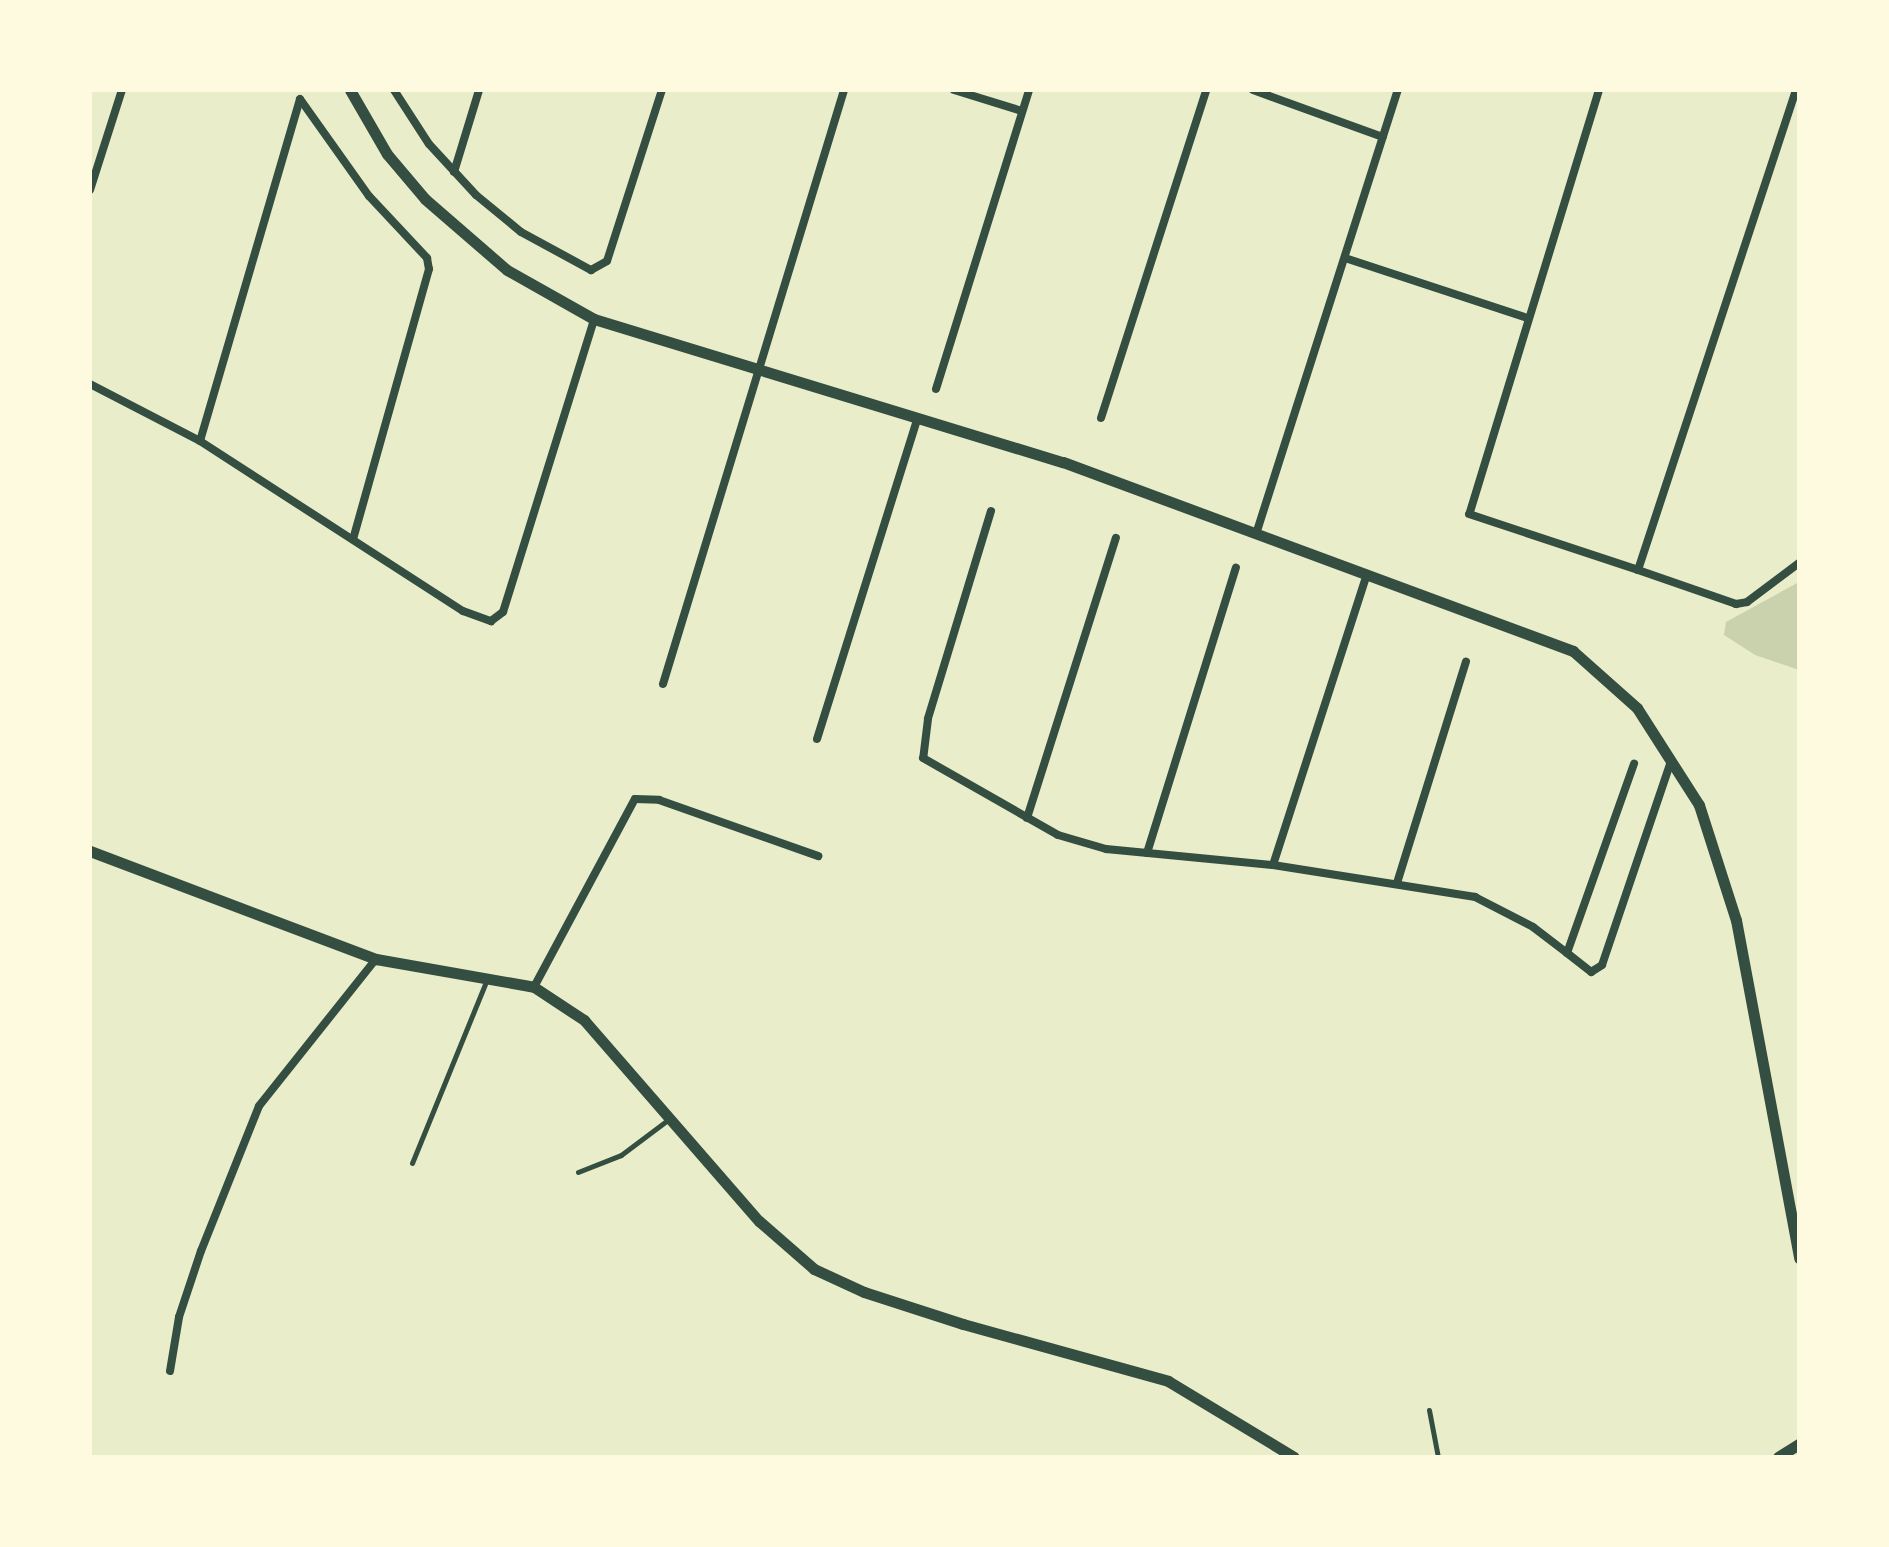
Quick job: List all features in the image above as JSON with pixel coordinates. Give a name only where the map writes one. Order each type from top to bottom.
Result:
[{"type":"street","points":[[90,190],[122,90]]},
{"type":"street","points":[[350,90],[387,154],[443,217],[507,270],[594,319],[758,372],[1063,462],[1257,531],[1573,651],[1637,708],[1699,805],[1736,920],[1799,1258]]},
{"type":"street","points":[[394,90],[454,172],[521,232],[591,270],[607,261],[662,90]]},
{"type":"street","points":[[454,172],[479,90]]},
{"type":"street","points":[[663,684],[844,90]]},
{"type":"street","points":[[954,90],[1022,111]]},
{"type":"street","points":[[936,389],[1029,90]]},
{"type":"street","points":[[1101,418],[1206,90]]},
{"type":"street","points":[[1253,90],[1383,137]]},
{"type":"street","points":[[1257,531],[1398,90]]},
{"type":"street","points":[[1599,90],[1469,514],[1478,522],[1638,570],[1736,604],[1747,602],[1799,563]]},
{"type":"street","points":[[1638,570],[1796,90]]},
{"type":"street","points":[[200,441],[300,99],[369,196],[427,258],[429,269],[353,540]]},
{"type":"street","points":[[1345,258],[1527,318]]},
{"type":"street","points":[[90,384],[200,441],[479,621],[491,621],[503,612],[594,319]]},
{"type":"street","points":[[817,739],[917,419]]},
{"type":"street","points":[[991,511],[920,748],[923,758],[935,768],[1058,835],[1106,849],[1273,865],[1397,883],[1495,903],[1591,972],[1602,965],[1671,761]]},
{"type":"street","points":[[1027,818],[1116,538]]},
{"type":"street","points":[[1147,853],[1236,568]]},
{"type":"street","points":[[1273,865],[1367,574]]},
{"type":"street","points":[[1397,883],[1466,661]]},
{"type":"street","points":[[1567,953],[1634,764]]},
{"type":"street","points":[[534,987],[635,799],[659,800],[818,856]]},
{"type":"street","points":[[90,851],[376,959],[534,987],[584,1020],[759,1221],[814,1269],[864,1292],[963,1324],[1168,1381],[1294,1457]]},
{"type":"street","points":[[170,1371],[179,1317],[201,1251],[259,1106],[376,959]]},
{"type":"street","points":[[1778,1457],[1799,1444]]},
{"type":"lane","points":[[412,1163],[488,978]]},
{"type":"lane","points":[[578,1172],[621,1155],[669,1118]]},
{"type":"lane","points":[[1429,1410],[1438,1457]]},
{"type":"green space","points":[[1799,582],[1799,670],[1755,655],[1724,635],[1726,622]]}]
